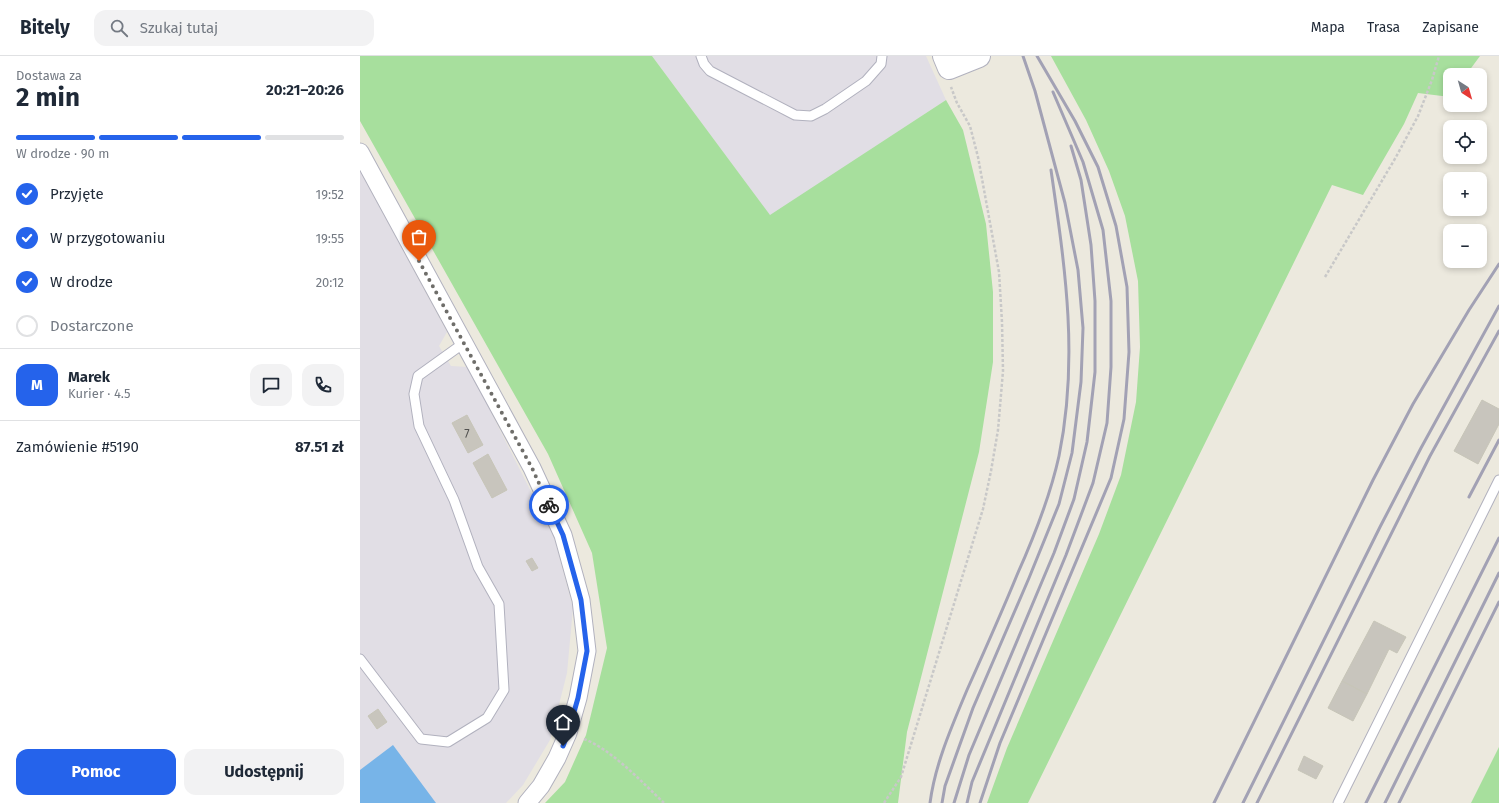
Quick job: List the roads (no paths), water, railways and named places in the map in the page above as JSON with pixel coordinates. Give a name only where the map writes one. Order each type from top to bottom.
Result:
[{"type":"street","points":[[946,62],[979,56]]},
{"type":"street","points":[[360,152],[532,468],[563,535],[581,600],[587,651],[578,698],[568,733],[557,758],[541,786],[527,803]]},
{"type":"lane","points":[[701,56],[704,64],[710,71],[795,115],[811,116],[825,109],[866,81],[881,64],[882,56]]},
{"type":"lane","points":[[360,659],[421,739],[448,742],[487,718],[504,690],[499,604],[478,567],[454,500],[419,426],[414,394],[418,376],[464,343]]},
{"type":"lane","points":[[1338,803],[1499,480]]},
{"type":"water","points":[[393,745],[436,803],[360,803],[360,770]]},
{"type":"railway","points":[[942,803],[945,786],[973,708],[1059,504],[1072,453],[1081,382],[1083,328],[1078,270],[1065,203],[1035,91],[1023,56]]},
{"type":"railway","points":[[980,803],[1000,743],[1111,478],[1124,419],[1129,352],[1127,287],[1116,226],[1098,167],[1075,121],[1037,56]]},
{"type":"railway","points":[[967,803],[972,782],[1066,555],[1093,483],[1107,423],[1111,367],[1111,301],[1103,230],[1083,162],[1053,92]]},
{"type":"railway","points":[[954,803],[969,755],[1054,553],[1074,499],[1087,442],[1095,372],[1095,301],[1091,245],[1081,180],[1071,146]]},
{"type":"railway","points":[[930,803],[932,788],[945,745],[1035,531],[1051,487],[1059,456],[1065,420],[1069,348],[1065,277],[1051,170]]},
{"type":"railway","points":[[1214,803],[1373,480],[1413,404],[1469,310],[1499,264]]},
{"type":"railway","points":[[1243,803],[1380,527],[1421,448],[1499,306]]},
{"type":"railway","points":[[1257,803],[1430,456],[1499,331]]},
{"type":"railway","points":[[1469,497],[1499,440]]},
{"type":"railway","points":[[1366,803],[1499,538]]},
{"type":"railway","points":[[1385,803],[1499,573]]},
{"type":"railway","points":[[1399,803],[1499,602]]}]
